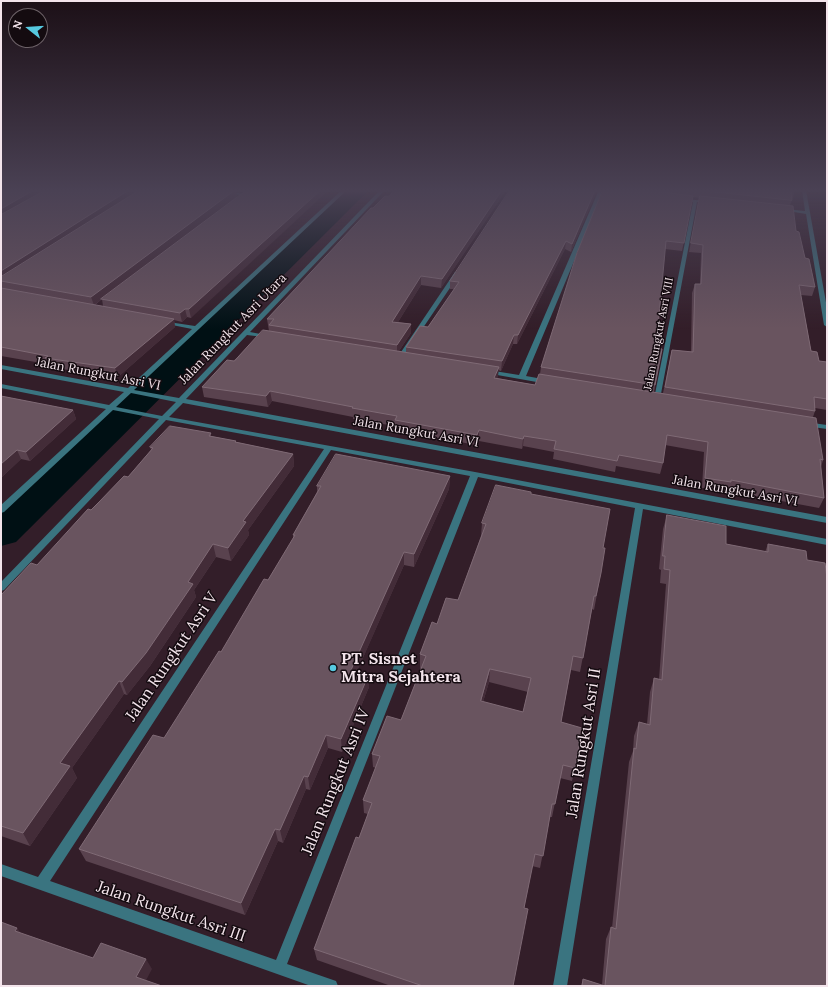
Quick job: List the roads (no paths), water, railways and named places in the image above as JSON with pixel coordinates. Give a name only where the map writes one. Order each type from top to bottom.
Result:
[{"type":"street","name":"Jalan Rungkut Asri Utara","points":[[1,510],[296,236]]},
{"type":"street","name":"Jalan Rungkut Asri Utara","points":[[1,588],[164,418],[176,400],[246,333],[339,236]]},
{"type":"street","points":[[522,378],[582,236]]},
{"type":"street","name":"Jalan Rungkut Asri VIII","points":[[657,399],[688,236]]},
{"type":"street","points":[[812,236],[827,325]]},
{"type":"street","points":[[400,358],[460,268]]},
{"type":"street","points":[[158,320],[197,328]]},
{"type":"street","points":[[246,333],[277,338]]},
{"type":"street","points":[[392,356],[408,359]]},
{"type":"street","name":"Jalan Rungkut Asri VI","points":[[1,368],[827,520]]},
{"type":"street","points":[[484,371],[552,382]]},
{"type":"street","points":[[1,386],[110,408],[475,474],[827,542]]},
{"type":"street","points":[[649,398],[664,401]]},
{"type":"street","points":[[804,423],[827,427]]},
{"type":"street","name":"Jalan Rungkut Asri V","points":[[40,884],[329,448]]},
{"type":"street","name":"Jalan Rungkut Asri IV","points":[[279,968],[475,474]]},
{"type":"street","name":"Jalan Rungkut Asri II","points":[[560,986],[640,506]]},
{"type":"street","name":"Jalan Rungkut Asri III","points":[[1,870],[331,986]]},
{"type":"waterway","points":[[1,532],[311,236]]},
{"type":"place","name":"PT. Sisnet Mitra Sejahtera","points":[[333,668]]}]
